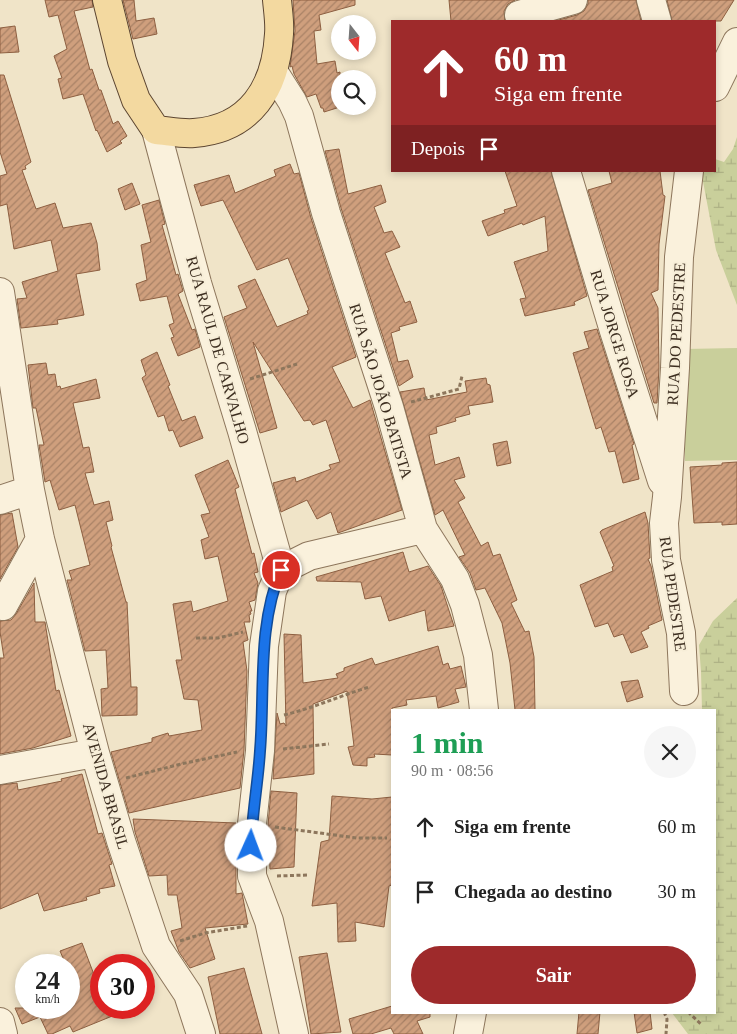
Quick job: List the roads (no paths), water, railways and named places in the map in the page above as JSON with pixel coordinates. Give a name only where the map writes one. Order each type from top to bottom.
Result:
[{"type":"main road","points":[[107,0],[122,61],[136,100],[156,130],[192,134],[216,130],[241,119],[257,102],[274,71],[279,34],[277,0]]},
{"type":"street","points":[[519,12],[573,0]]},
{"type":"street","points":[[651,0],[657,20]]},
{"type":"street","points":[[716,86],[737,42]]},
{"type":"street","name":"RUA SÃO JOÃO BATISTA","points":[[274,71],[299,116],[326,213],[389,407],[423,529],[455,579],[465,605],[478,655],[484,709]]},
{"type":"street","name":"RUA RAUL DE CARVALHO","points":[[156,130],[197,283],[281,570]]},
{"type":"street","name":"RUA JORGE ROSA","points":[[566,172],[667,497]]},
{"type":"street","name":"RUA DO PEDESTRE","points":[[667,497],[675,368],[679,257],[689,172]]},
{"type":"street","points":[[0,292],[2,322],[30,490],[0,500]]},
{"type":"street","name":"AVENIDA BRASIL","points":[[30,490],[39,533],[95,753],[121,841],[156,946],[188,994],[201,1034]]},
{"type":"street","name":"RUA PEDESTRE","points":[[667,497],[664,523],[666,560],[681,634],[684,691]]},
{"type":"street","points":[[294,1034],[269,921],[252,876],[252,824],[260,751],[266,630],[272,591],[281,570],[309,556],[423,529]]},
{"type":"street","points":[[3,606],[39,533]]},
{"type":"street","points":[[0,770],[95,753]]},
{"type":"street","points":[[468,1034],[472,1014]]},
{"type":"street","points":[[0,1022],[3,1034]]}]
